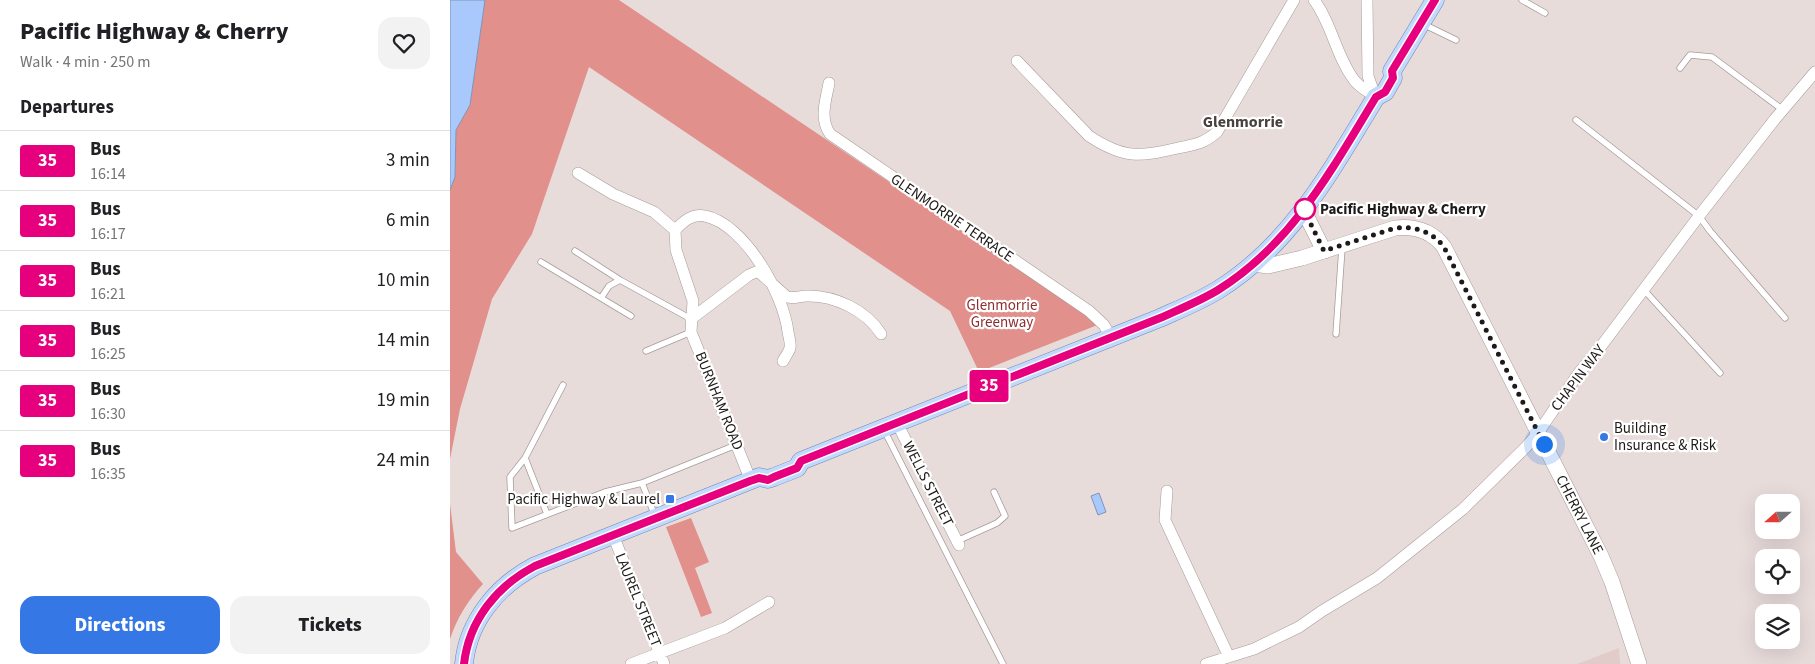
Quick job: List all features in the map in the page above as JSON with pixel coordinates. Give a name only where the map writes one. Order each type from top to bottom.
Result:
[{"type":"main road","points":[[464,664],[469,638],[477,621],[496,595],[507,584],[535,566],[755,479],[763,470],[770,467],[793,458],[801,461],[1111,338],[1198,301],[1224,286],[1254,264],[1269,250],[1304,210],[1327,178],[1376,97],[1376,86],[1384,73],[1392,71],[1435,0]]},
{"type":"street","points":[[1017,61],[1089,136],[1104,146],[1130,155],[1146,155],[1194,146],[1206,141],[1217,132],[1294,0]]},
{"type":"street","points":[[1314,0],[1321,10],[1341,57],[1355,82],[1376,97]]},
{"type":"street","points":[[1367,0],[1368,76],[1376,97]]},
{"type":"street","name":"CHAPIN WAY","points":[[1206,664],[1271,641],[1299,628],[1322,611],[1377,578],[1463,509],[1538,433],[1578,374],[1783,110],[1815,72]]},
{"type":"street","name":"GLENMORRIE TERRACE","points":[[829,83],[823,115],[830,134],[1089,311],[1104,325],[1111,338]]},
{"type":"street","points":[[578,173],[613,194],[654,212],[675,230],[686,219],[703,215],[730,229],[742,240],[762,265],[775,288],[787,322],[790,347],[783,361]]},
{"type":"street","points":[[1304,210],[1324,251]]},
{"type":"street","name":"CHERRY LANE","points":[[1254,264],[1268,266],[1342,246],[1395,228],[1406,227],[1426,232],[1440,241],[1604,564],[1612,582],[1639,664]]},
{"type":"street","name":"BURNHAM ROAD","points":[[675,230],[676,250],[693,301],[691,332],[736,445],[755,479]]},
{"type":"street","points":[[691,319],[752,272],[756,272],[760,273],[775,288],[790,298],[820,297],[846,306],[866,316],[874,323],[881,334]]},
{"type":"street","name":"WELLS STREET","points":[[890,426],[958,543]]},
{"type":"street","points":[[1167,491],[1165,520],[1229,657]]},
{"type":"street","name":"LAUREL STREET","points":[[613,535],[664,664]]},
{"type":"street","points":[[631,664],[725,628],[768,602]]},
{"type":"lane","points":[[1522,0],[1545,13]]},
{"type":"lane","points":[[1421,23],[1456,40]]},
{"type":"lane","points":[[1680,68],[1690,55],[1712,57],[1783,110]]},
{"type":"lane","points":[[1576,120],[1700,216],[1710,231],[1786,318]]},
{"type":"lane","points":[[1336,334],[1342,246]]},
{"type":"lane","points":[[575,251],[620,280],[691,319]]},
{"type":"lane","points":[[541,262],[631,316]]},
{"type":"lane","points":[[601,298],[609,286],[620,280]]},
{"type":"lane","points":[[1644,290],[1720,373]]},
{"type":"lane","points":[[646,351],[691,332]]},
{"type":"lane","points":[[563,385],[525,458],[510,477],[512,528],[605,492],[642,483],[736,445]]},
{"type":"lane","points":[[890,426],[1003,664]]},
{"type":"lane","points":[[525,458],[547,514]]},
{"type":"lane","points":[[642,483],[656,518]]},
{"type":"lane","points":[[958,543],[998,523],[1005,516],[994,492]]},
{"type":"shaded area","points":[[1619,648],[1620,664],[1577,664]]},
{"type":"green space","name":"Glenmorrie Greenway","points":[[485,0],[619,0],[1100,324],[979,372],[950,311],[589,67],[532,234],[492,299],[460,409],[450,459],[450,190],[455,177],[456,130],[470,105]]},
{"type":"green space","points":[[450,504],[456,552],[483,584],[463,610],[450,639]]},
{"type":"green space","points":[[691,518],[709,562],[695,568],[712,613],[701,617],[666,527]]},
{"type":"water","points":[[450,0],[485,0],[470,105],[456,130],[455,177],[450,190]]},
{"type":"water","points":[[1099,493],[1106,512],[1098,515],[1091,496]]},
{"type":"bus line","name":"35","points":[[464,664],[469,638],[487,606],[507,584],[535,566],[750,481],[759,478],[768,480],[797,468],[801,461],[1160,318],[1198,301],[1230,282],[1269,250],[1294,224],[1310,203],[1376,97],[1385,92],[1393,78],[1392,71],[1435,0]]},
{"type":"place","name":"Pacific Highway & Cherry","points":[[1305,209]]},
{"type":"place","name":"Building Insurance & Risk","points":[[1604,437]]},
{"type":"place","name":"Pacific Highway & Laurel","points":[[670,499]]},
{"type":"district","name":"Glenmorrie","points":[[1243,122]]},
{"type":"route","points":[[1305,209],[1324,251],[1395,228],[1406,227],[1426,232],[1440,241],[1544,444]]}]
